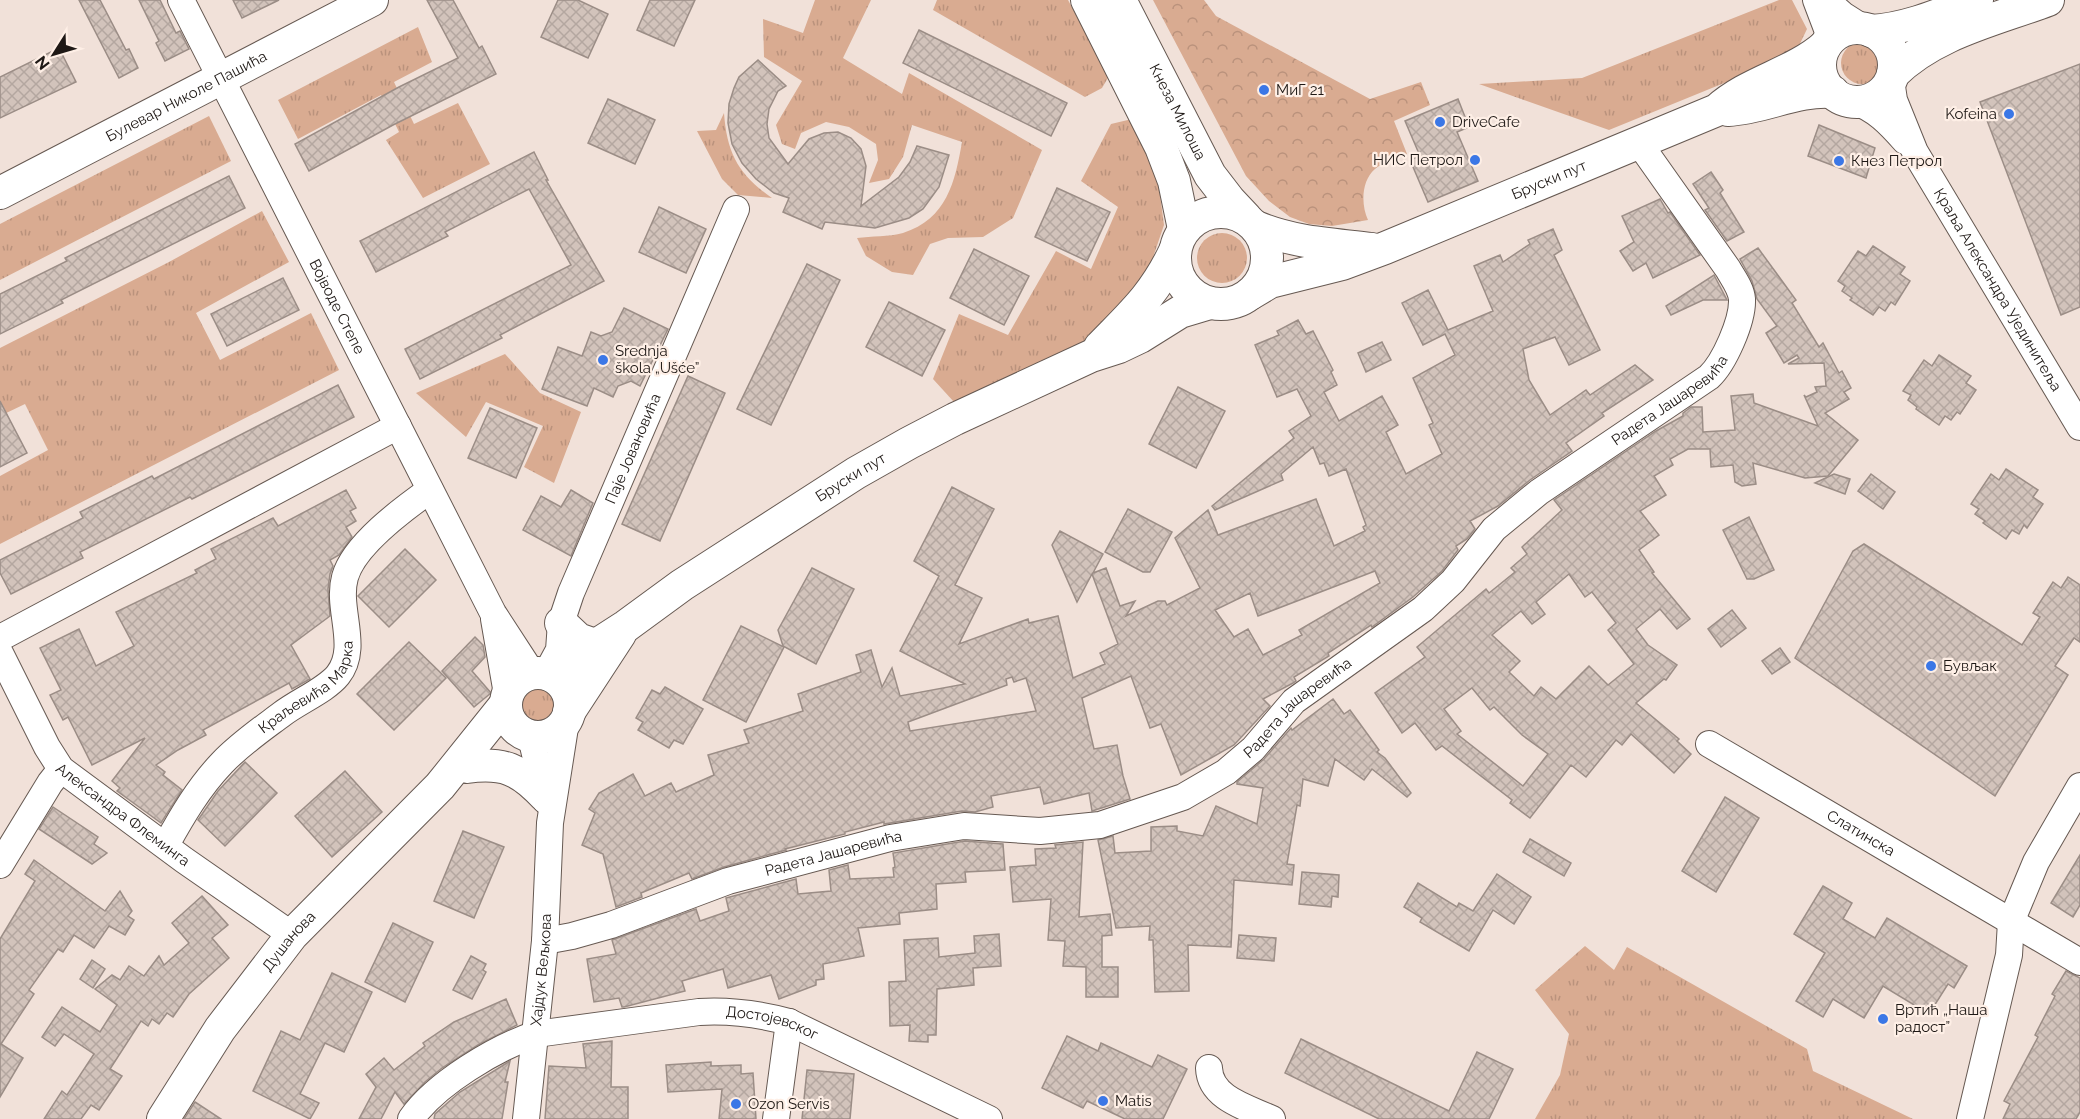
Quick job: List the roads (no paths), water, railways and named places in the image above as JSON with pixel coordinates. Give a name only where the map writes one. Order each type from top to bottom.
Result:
[{"type":"main road","name":"Булевар Николе Пашића","points":[[0,193],[216,70],[331,0]]},
{"type":"main road","name":"Булевар Николе Пашића","points":[[0,169],[372,0]]},
{"type":"main road","name":"Кнеза Милоша","points":[[1087,0],[1161,147],[1174,181],[1179,240]]},
{"type":"main road","name":"Кнеза Милоша","points":[[1120,0],[1210,175],[1251,223]]},
{"type":"main road","points":[[1977,0],[1899,28],[1845,30],[1827,44],[1821,58],[1821,71],[1825,83],[1843,97],[1865,101],[1876,97],[1914,55],[1938,40],[2048,0]]},
{"type":"main road","points":[[1868,30],[1888,45],[1893,59],[1892,77]]},
{"type":"main road","name":"Бруски пут","points":[[1250,294],[1270,282],[1342,264],[1382,249],[1717,110],[1742,91],[1798,65],[1827,44]]},
{"type":"main road","name":"Бруски пут","points":[[1717,110],[1743,109],[1806,92],[1843,97]]},
{"type":"main road","points":[[1228,212],[1251,223],[1264,240],[1268,255],[1266,270],[1260,284],[1238,301],[1224,304],[1210,303],[1197,298],[1179,278],[1175,265],[1179,240],[1192,221],[1209,213],[1228,212]]},
{"type":"main road","name":"Бруски пут","points":[[1251,223],[1277,236],[1297,241],[1382,249]]},
{"type":"main road","name":"Бруски пут","points":[[1091,356],[1145,301],[1157,285],[1179,240]]},
{"type":"main road","name":"Бруски пут","points":[[541,674],[626,626],[682,585],[856,473],[955,419],[1091,356],[1119,347],[1180,312],[1210,303]]},
{"type":"main road","points":[[561,623],[578,639],[595,645]]},
{"type":"main road","name":"Бруски пут","points":[[568,717],[626,626]]},
{"type":"main road","points":[[541,674],[560,681],[566,690],[570,701],[568,717],[555,733],[547,736],[526,735],[510,721],[506,699],[513,684],[522,677],[541,674]]},
{"type":"main road","name":"Душанова","points":[[163,1119],[220,1029],[292,935],[440,786],[506,699]]},
{"type":"main road","name":"Душанова","points":[[440,786],[500,743],[526,735]]},
{"type":"main road","points":[[467,767],[501,766],[518,772],[531,781],[547,808]]},
{"type":"street","name":"Војводе Степе","points":[[181,0],[493,613],[541,674]]},
{"type":"street","points":[[1816,0],[1827,29],[1827,44]]},
{"type":"street","points":[[1826,0],[1843,15],[1868,30]]},
{"type":"street","name":"Краља Александра Ујединитеља","points":[[1892,77],[1894,100],[1916,152],[2080,427]]},
{"type":"street","name":"Краља Александра Ујединитеља","points":[[1843,97],[1868,107],[1883,117],[1916,152]]},
{"type":"street","name":"Радета Јашаревића","points":[[545,941],[611,925],[728,881],[890,838],[964,826],[1040,831],[1100,825],[1183,797],[1226,772],[1253,749],[1294,700],[1423,609],[1453,581],[1494,529],[1539,492],[1718,369],[1738,324],[1742,300],[1737,285],[1639,143]]},
{"type":"street","name":"Паје Јовановића","points":[[541,674],[542,652],[561,623],[570,593],[736,209]]},
{"type":"street","points":[[0,638],[398,426]]},
{"type":"street","name":"Краљевића Марка","points":[[166,845],[194,797],[223,762],[254,735],[338,676],[347,657],[343,590],[351,563],[359,551],[408,505],[430,490]]},
{"type":"street","name":"Војводе Степе","points":[[493,613],[506,699]]},
{"type":"street","name":"Александра Флеминга","points":[[0,653],[61,770],[292,935]]},
{"type":"street","points":[[547,808],[568,717]]},
{"type":"street","points":[[526,735],[547,808]]},
{"type":"street","name":"Слатинска","points":[[1709,744],[2080,962]]},
{"type":"street","points":[[0,865],[50,783],[61,770]]},
{"type":"street","points":[[1970,1119],[2009,955],[2012,922],[2036,862],[2080,786]]},
{"type":"street","name":"Хајдук Вељкова","points":[[525,1119],[545,941],[547,808]]},
{"type":"street","name":"Достојевског","points":[[411,1119],[438,1091],[465,1070],[499,1050],[536,1034],[720,1011],[758,1015],[789,1022],[956,1112],[989,1119]]},
{"type":"street","points":[[776,1119],[789,1022]]},
{"type":"street","points":[[1209,1068],[1211,1081],[1218,1091],[1272,1119]]},
{"type":"place","name":"МиГ 21","points":[[1264,90]]},
{"type":"place","name":"Kofeina","points":[[2009,114]]},
{"type":"place","name":"DriveCafe","points":[[1440,122]]},
{"type":"place","name":"НИС Петрол","points":[[1475,160]]},
{"type":"place","name":"Кнез Петрол","points":[[1839,161]]},
{"type":"place","name":"Srednja škola „Ušće”","points":[[603,360]]},
{"type":"place","name":"Бувљак","points":[[1931,666]]},
{"type":"place","name":"Вртић „Наша радост”","points":[[1883,1019]]},
{"type":"place","name":"Matis","points":[[1103,1101]]},
{"type":"place","name":"Ozon Servis","points":[[736,1104]]}]
